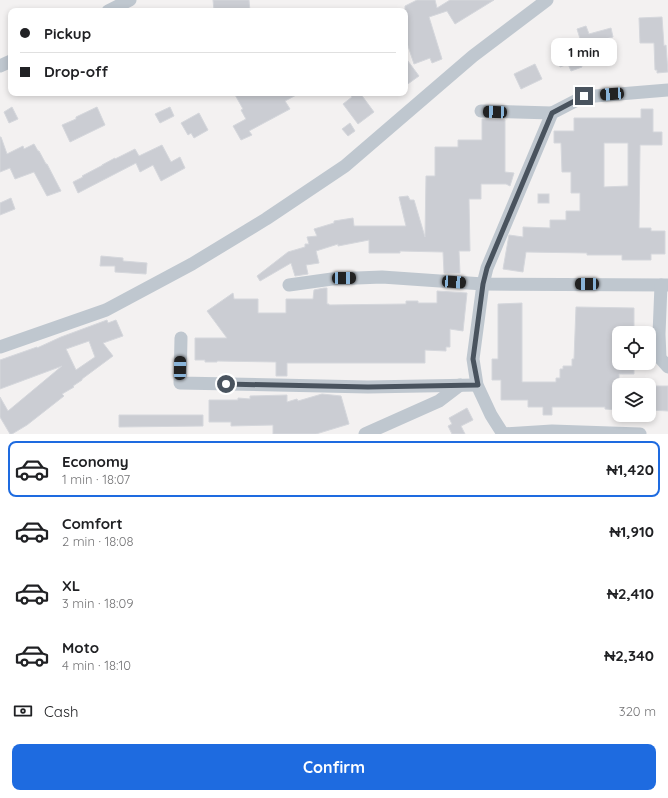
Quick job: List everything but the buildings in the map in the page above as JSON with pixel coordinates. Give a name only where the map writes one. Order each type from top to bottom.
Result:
[{"type":"street","points":[[114,8],[130,0]]},
{"type":"street","points":[[0,347],[106,310],[192,264],[266,219],[345,166],[473,56],[547,0]]},
{"type":"street","points":[[480,111],[552,113],[584,96],[668,90]]},
{"type":"street","points":[[552,113],[487,268],[483,284],[473,359],[478,385],[491,416],[503,434],[552,431],[640,434]]},
{"type":"street","points":[[289,284],[332,278],[382,277],[483,284],[665,285],[659,334],[660,358],[668,367]]},
{"type":"street","points":[[181,338],[180,383],[368,387],[478,385]]},
{"type":"street","points":[[365,434],[439,401],[460,385]]},
{"type":"route","points":[[226,384],[368,387],[478,385],[473,359],[483,284],[487,268],[552,113],[584,96]]}]
